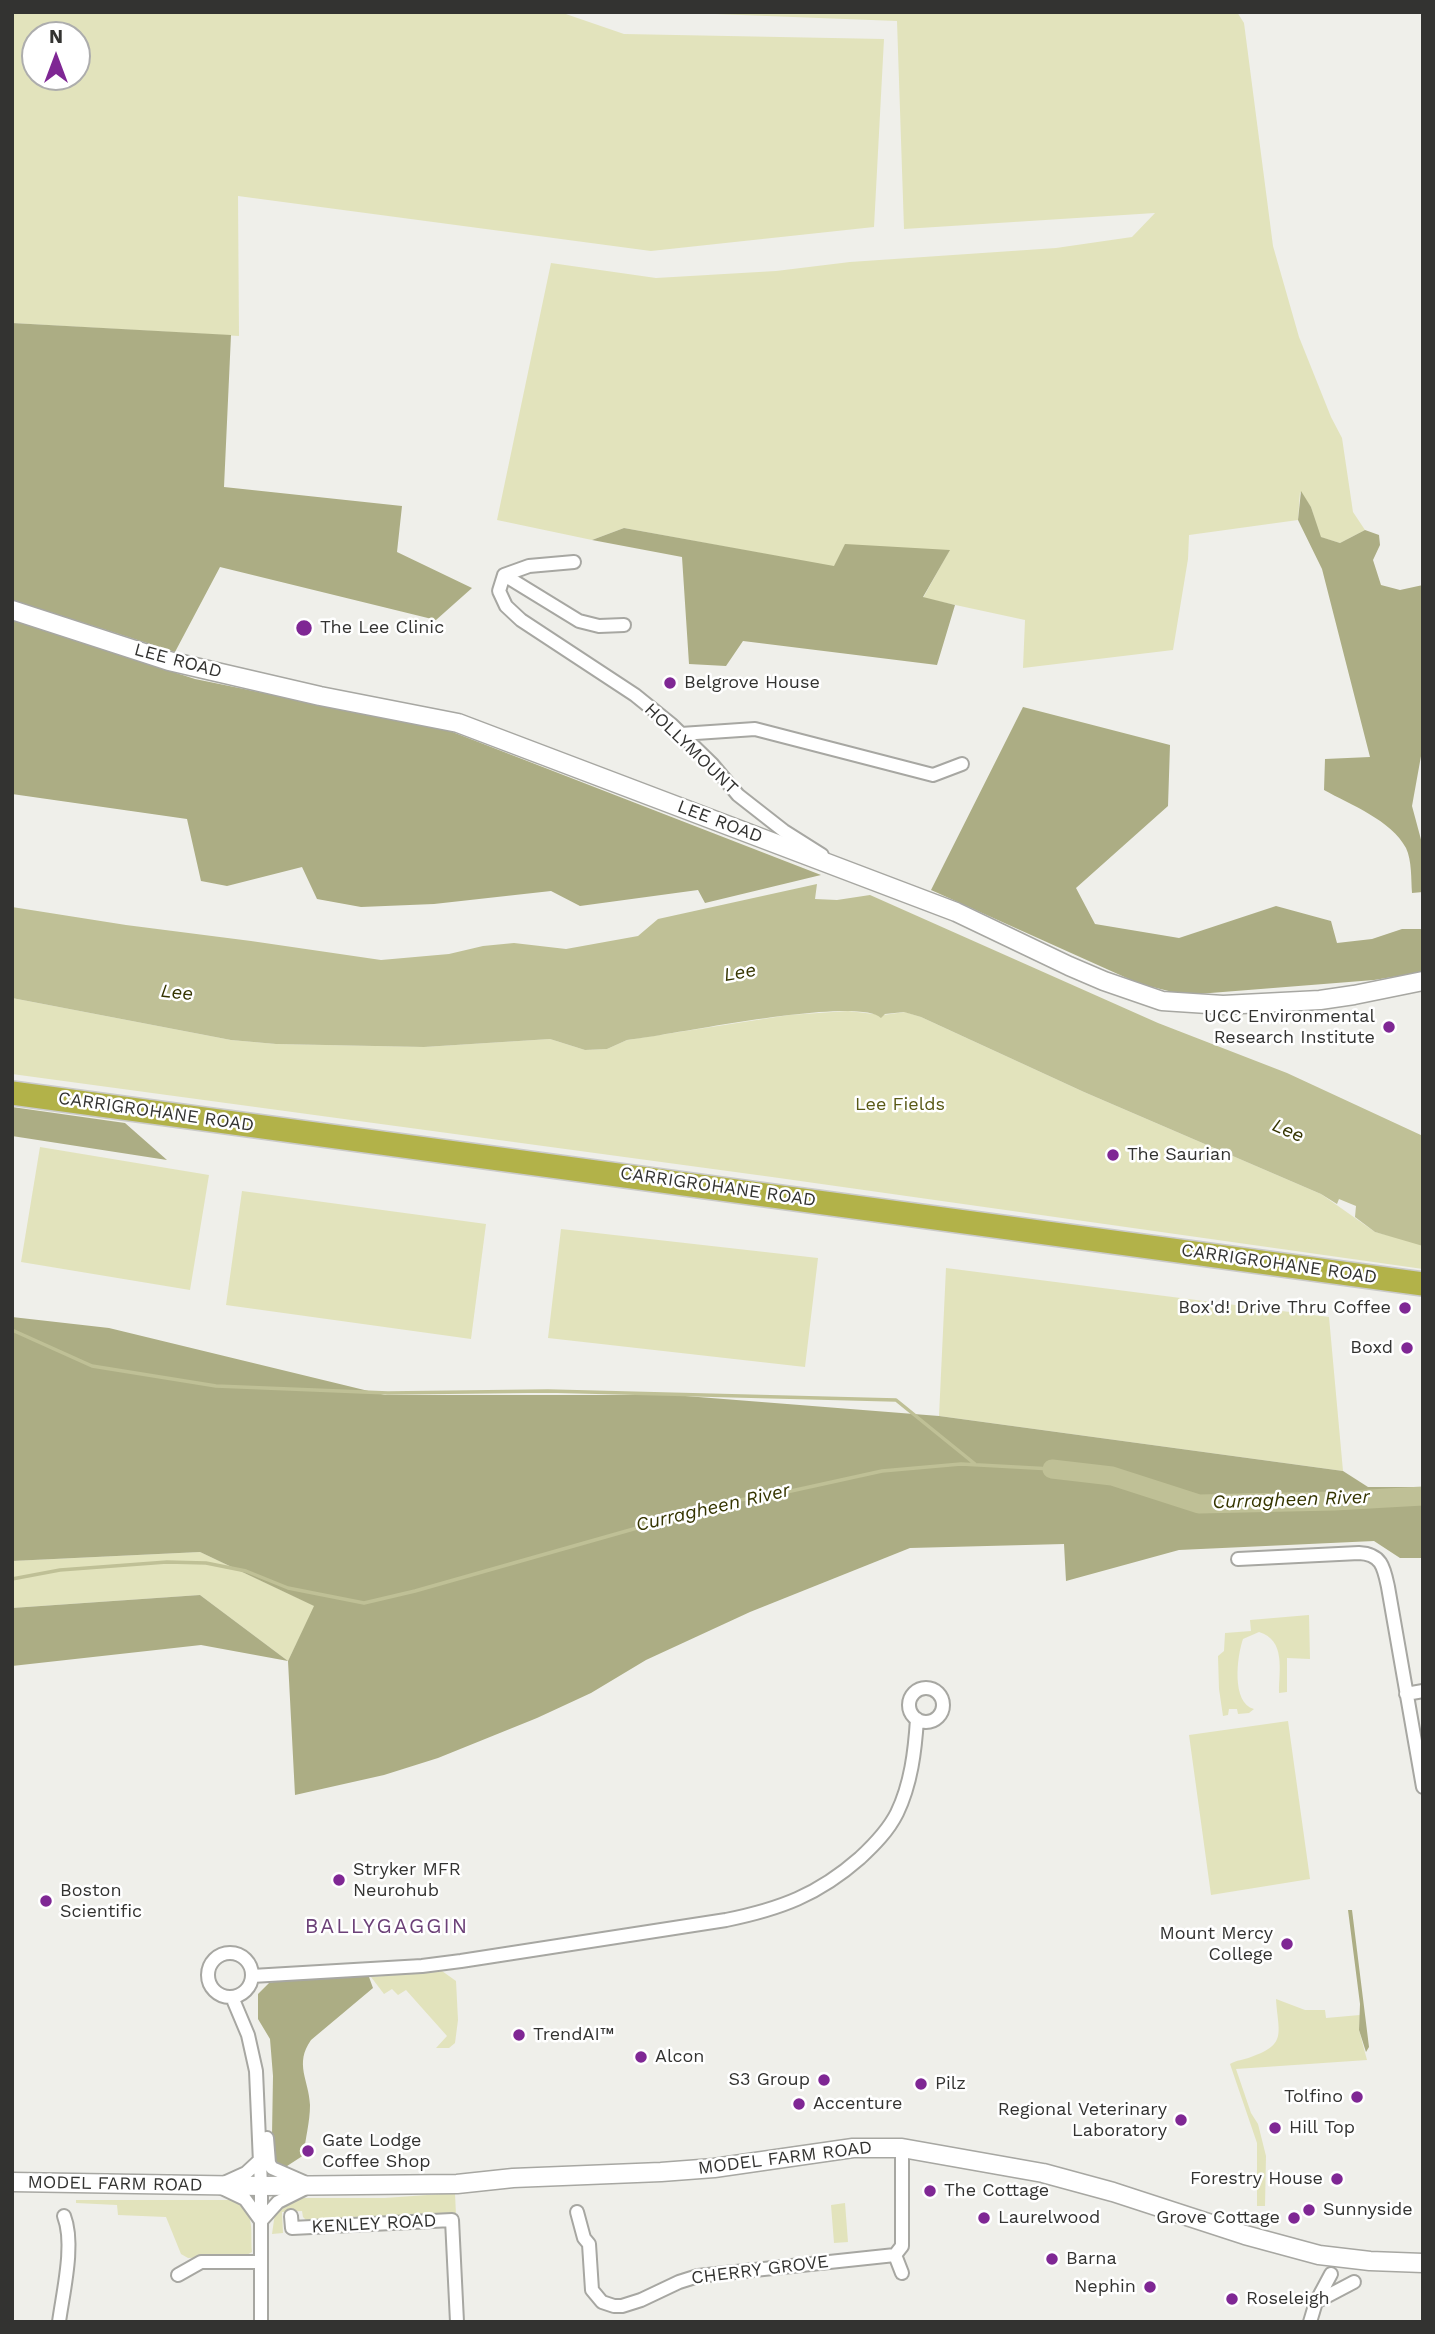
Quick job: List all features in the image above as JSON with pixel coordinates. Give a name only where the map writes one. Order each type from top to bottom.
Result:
[{"type":"highway","name":"CARRIGROHANE ROAD","points":[[12,1093],[1423,1284]]},
{"type":"street","points":[[504,575],[529,566],[574,562]]},
{"type":"street","points":[[504,575],[579,621],[599,626],[624,625]]},
{"type":"street","name":"HOLLYMOUNT","points":[[504,575],[499,591],[506,606],[521,620],[635,695],[712,764],[738,795],[784,831],[829,860],[832,865]]},
{"type":"street","name":"LEE ROAD","points":[[12,610],[169,661],[320,696],[458,723],[956,912],[1104,981],[1162,1001],[1223,1006],[1320,1000],[1423,981]]},
{"type":"street","points":[[681,734],[755,729],[933,775],[962,764]]},
{"type":"street","points":[[1238,1559],[1367,1553],[1374,1555],[1383,1564],[1423,1787]]},
{"type":"street","points":[[1406,1694],[1423,1691]]},
{"type":"street","points":[[252,1976],[422,1966],[461,1961],[726,1920],[761,1913],[799,1900],[830,1883],[886,1833],[897,1814],[909,1778],[916,1741],[916,1719]]},
{"type":"street","points":[[224,1954],[238,1954],[249,1962],[252,1976],[244,1992],[232,1997],[213,1988],[208,1974],[213,1961],[224,1954]]},
{"type":"street","points":[[232,1997],[253,2053],[261,2186],[261,2322]]},
{"type":"street","points":[[258,2110],[265,2118],[269,2163],[272,2168],[314,2186]]},
{"type":"street","name":"MODEL FARM ROAD","points":[[12,2182],[218,2186],[457,2184],[513,2178],[714,2168],[853,2148],[902,2148],[1049,2175],[1319,2255],[1423,2263]]},
{"type":"street","points":[[902,2148],[902,2246],[895,2255],[902,2273]]},
{"type":"street","points":[[218,2186],[246,2173],[260,2160]]},
{"type":"street","name":"MODEL FARM ROAD","points":[[218,2186],[245,2199],[261,2221]]},
{"type":"street","points":[[261,2221],[268,2210],[291,2193],[314,2186]]},
{"type":"street","name":"CHERRY GROVE","points":[[576,2212],[584,2238],[589,2244],[592,2290],[602,2302],[614,2306],[641,2300],[678,2282],[698,2276],[895,2255]]},
{"type":"street","points":[[59,2322],[67,2260],[68,2229],[64,2216]]},
{"type":"street","name":"KENLEY ROAD","points":[[291,2216],[292,2228],[452,2220],[457,2322]]},
{"type":"street","points":[[178,2275],[201,2262],[261,2262]]},
{"type":"street","points":[[1310,2322],[1316,2302],[1331,2274]]},
{"type":"street","points":[[1316,2302],[1354,2282]]},
{"type":"green space","points":[[12,12],[560,12],[624,34],[884,39],[874,227],[651,251],[238,196],[239,336],[12,323]]},
{"type":"green space","points":[[663,12],[1237,12],[1244,23],[1273,246],[1299,337],[1342,438],[1353,512],[1365,530],[1340,543],[1320,537],[1311,507],[1300,492],[1298,520],[1189,535],[1188,559],[1173,650],[1023,668],[1025,620],[923,598],[949,551],[835,567],[624,528],[592,540],[497,520],[551,263],[656,278],[1056,248],[1132,237],[1155,213],[904,229],[897,21]]},
{"type":"green space","name":"Lee Fields","points":[[12,998],[231,1040],[276,1044],[424,1047],[550,1039],[585,1050],[607,1049],[627,1040],[789,1015],[848,1011],[883,1015],[905,1012],[1321,1194],[1375,1232],[1423,1244],[1423,1269],[12,1074]]},
{"type":"green space","points":[[40,1147],[209,1175],[190,1290],[21,1262]]},
{"type":"green space","points":[[242,1191],[486,1224],[471,1339],[226,1305]]},
{"type":"green space","points":[[561,1229],[818,1258],[805,1367],[548,1338]]},
{"type":"green space","points":[[946,1268],[1329,1317],[1343,1471],[939,1416]]},
{"type":"green space","points":[[200,1552],[315,1606],[288,1661],[200,1595],[12,1608],[12,1561]]},
{"type":"green space","points":[[1309,1615],[1310,1659],[1287,1658],[1287,1692],[1279,1693],[1280,1666],[1274,1642],[1259,1632],[1243,1639],[1238,1667],[1239,1689],[1247,1705],[1254,1709],[1249,1713],[1238,1714],[1237,1709],[1229,1709],[1228,1715],[1223,1716],[1218,1656],[1224,1651],[1225,1633],[1251,1631],[1250,1620]]},
{"type":"green space","points":[[1288,1721],[1310,1879],[1211,1895],[1189,1735]]},
{"type":"green space","points":[[442,1971],[456,1981],[458,2020],[455,2043],[449,2048],[436,2048],[447,2036],[406,1990],[398,1995],[392,1989],[384,1994],[371,1977]]},
{"type":"green space","points":[[1276,1999],[1305,2010],[1325,2010],[1326,2018],[1360,2015],[1359,2030],[1367,2060],[1236,2069],[1251,2113],[1258,2124],[1266,2156],[1265,2206],[1257,2206],[1257,2143],[1230,2064],[1263,2052],[1276,2042],[1279,2029]]},
{"type":"green space","points":[[455,2193],[456,2215],[307,2221],[302,2211],[282,2212],[283,2233],[272,2234],[275,2213],[293,2199],[385,2198]]},
{"type":"green space","points":[[76,2200],[236,2200],[249,2217],[252,2252],[245,2256],[188,2258],[181,2254],[166,2217],[118,2215],[117,2205],[76,2203]]},
{"type":"green space","points":[[845,2203],[848,2242],[834,2243],[831,2205]]},
{"type":"shaded area","points":[[12,323],[231,335],[224,487],[402,506],[397,552],[472,588],[436,620],[220,567],[175,652],[12,600]]},
{"type":"shaded area","points":[[1301,491],[1311,507],[1321,537],[1340,543],[1365,530],[1379,535],[1380,545],[1373,560],[1381,585],[1400,590],[1423,585],[1423,745],[1412,806],[1423,847],[1423,892],[1412,893],[1406,848],[1391,829],[1370,814],[1324,790],[1325,759],[1370,757],[1322,569],[1298,520]]},
{"type":"shaded area","points":[[624,528],[834,566],[845,544],[950,550],[923,597],[955,605],[937,665],[743,641],[726,666],[689,664],[682,557],[592,540]]},
{"type":"shaded area","points":[[12,620],[195,679],[450,731],[821,875],[705,903],[698,890],[580,906],[551,891],[434,904],[361,907],[317,899],[302,867],[227,886],[201,881],[187,819],[12,794]]},
{"type":"shaded area","points":[[1023,707],[1170,745],[1168,806],[1076,888],[1095,924],[1179,938],[1276,906],[1331,921],[1337,943],[1372,939],[1402,929],[1423,929],[1423,972],[1374,980],[1185,995],[1140,984],[931,890]]},
{"type":"shaded area","points":[[12,1107],[125,1123],[167,1160],[12,1136]]},
{"type":"shaded area","points":[[12,1317],[109,1328],[385,1395],[673,1395],[939,1416],[1343,1471],[1368,1487],[1423,1487],[1423,1558],[1400,1558],[1374,1541],[1179,1550],[1066,1581],[1064,1544],[910,1548],[750,1612],[646,1660],[591,1693],[438,1758],[384,1775],[295,1795],[288,1661],[314,1606],[200,1552],[12,1561]]},
{"type":"shaded area","points":[[200,1595],[288,1661],[201,1645],[12,1666],[12,1608]]},
{"type":"shaded area","points":[[1348,1910],[1352,1910],[1369,2047],[1366,2052],[1359,2030],[1360,2004]]},
{"type":"shaded area","points":[[363,1974],[369,1977],[373,1988],[311,2040],[306,2049],[303,2065],[310,2105],[304,2155],[284,2168],[275,2162],[270,2039],[258,2019],[258,1994],[269,1983],[293,1978]]},
{"type":"water","name":"Lee","points":[[817,884],[815,899],[837,900],[870,895],[1158,1023],[1287,1073],[1423,1136],[1423,1246],[1375,1232],[1355,1217],[1356,1206],[1339,1199],[1337,1204],[1321,1194],[1084,1092],[921,1017],[904,1012],[885,1014],[881,1018],[865,1012],[801,1014],[627,1040],[607,1049],[585,1050],[550,1039],[424,1047],[276,1044],[231,1040],[12,998],[12,907],[381,960],[449,954],[483,946],[514,943],[566,949],[638,936],[658,919]]},
{"type":"waterway","points":[[12,1330],[92,1366],[216,1386],[388,1393],[548,1391],[896,1400],[975,1464]]},
{"type":"waterway","name":"Curragheen River","points":[[12,1579],[60,1570],[167,1562],[206,1563],[246,1571],[288,1588],[364,1603],[637,1528],[703,1506],[782,1493],[882,1471],[961,1464],[1052,1469]]},
{"type":"waterway","name":"Curragheen River","points":[[1052,1469],[1112,1476],[1199,1504],[1423,1496]]},
{"type":"place","name":"The Lee Clinic","points":[[304,628]]},
{"type":"place","name":"Belgrove House","points":[[670,683]]},
{"type":"place","name":"UCC Environmental Research Institute","points":[[1389,1027]]},
{"type":"place","name":"The Saurian","points":[[1113,1155]]},
{"type":"place","name":"Box'd! Drive Thru Coffee","points":[[1405,1308]]},
{"type":"place","name":"Boxd","points":[[1407,1348]]},
{"type":"place","name":"Stryker MFR Neurohub","points":[[339,1880]]},
{"type":"place","name":"Boston Scientific","points":[[46,1901]]},
{"type":"place","name":"Mount Mercy College","points":[[1287,1944]]},
{"type":"place","name":"TrendAI™","points":[[519,2035]]},
{"type":"place","name":"Alcon","points":[[641,2057]]},
{"type":"place","name":"S3 Group","points":[[824,2080]]},
{"type":"place","name":"Pilz","points":[[921,2084]]},
{"type":"place","name":"Tolfino","points":[[1357,2097]]},
{"type":"place","name":"Accenture","points":[[799,2104]]},
{"type":"place","name":"Regional Veterinary Laboratory","points":[[1181,2120]]},
{"type":"place","name":"Hill Top","points":[[1275,2128]]},
{"type":"place","name":"Gate Lodge Coffee Shop","points":[[308,2151]]},
{"type":"place","name":"Forestry House","points":[[1337,2179]]},
{"type":"place","name":"The Cottage","points":[[930,2191]]},
{"type":"place","name":"Sunnyside","points":[[1309,2210]]},
{"type":"place","name":"Laurelwood","points":[[984,2218]]},
{"type":"place","name":"Grove Cottage","points":[[1294,2218]]},
{"type":"place","name":"Barna","points":[[1052,2259]]},
{"type":"place","name":"Nephin","points":[[1150,2287]]},
{"type":"place","name":"Roseleigh","points":[[1232,2299]]},
{"type":"district","name":"BALLYGAGGIN","points":[[387,1927]]}]
